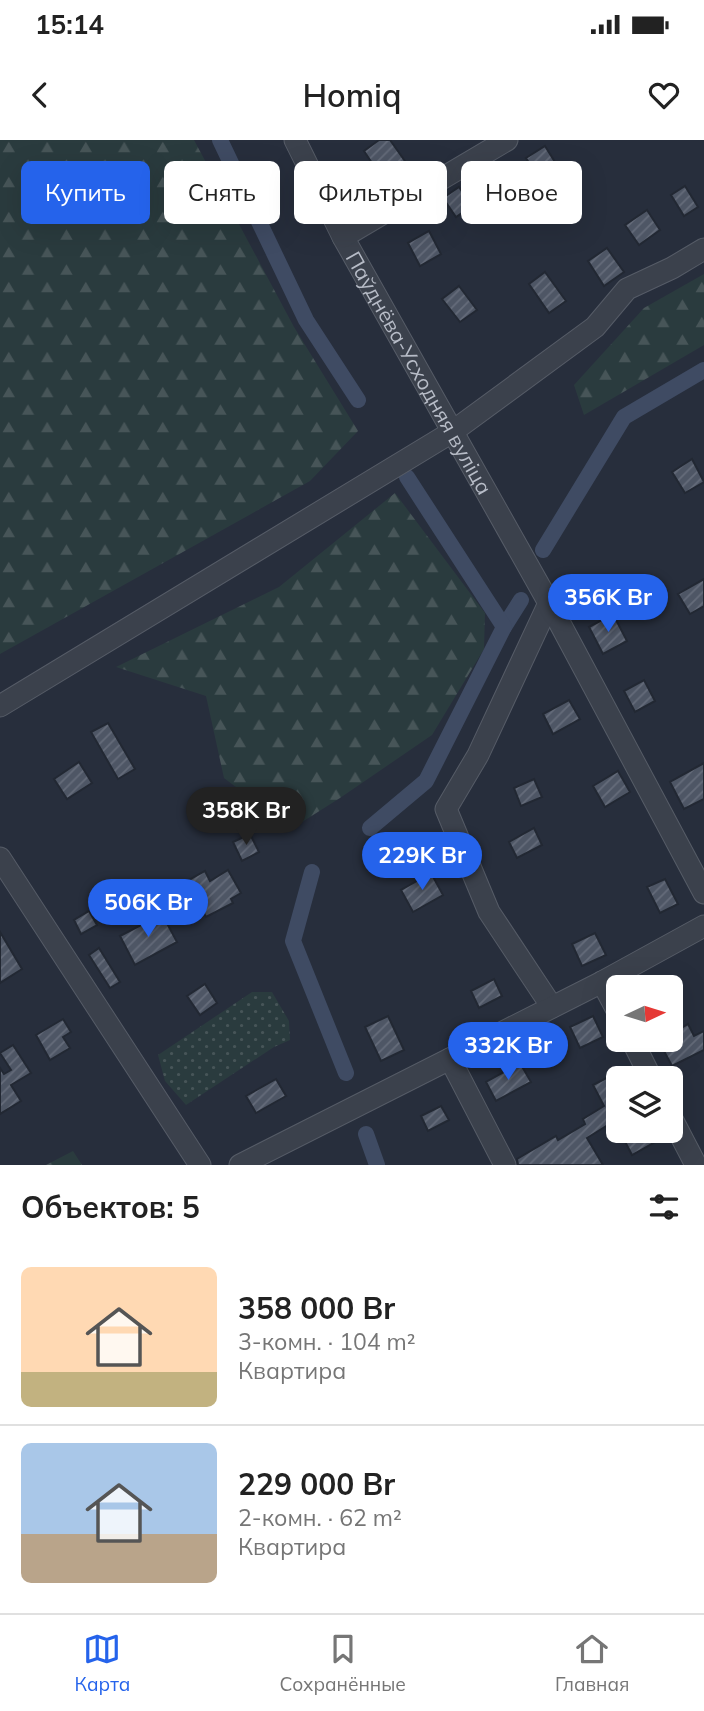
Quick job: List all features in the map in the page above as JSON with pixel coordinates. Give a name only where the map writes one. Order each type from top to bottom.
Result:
[{"type":"street","name":"Паўднёва-Усходняя вуліца","points":[[295,140],[343,237],[548,603],[704,893]]},
{"type":"street","points":[[343,237],[507,140]]},
{"type":"street","points":[[0,706],[452,432],[595,327],[627,289],[672,268],[704,249]]},
{"type":"street","points":[[548,603],[478,755],[446,809],[489,912],[552,1007]]},
{"type":"street","points":[[0,858],[200,1165]]},
{"type":"street","points":[[240,1165],[602,982],[704,926]]},
{"type":"street","points":[[602,982],[606,990]]},
{"type":"street","points":[[450,1059],[505,1165]]},
{"type":"street","points":[[683,1140],[696,1165]]},
{"type":"green space","points":[[0,140],[194,140],[205,161],[164,161],[164,224],[239,224],[294,327],[358,431],[310,481],[0,654]]},
{"type":"green space","points":[[704,274],[704,345],[584,415],[574,385],[644,308]]},
{"type":"green space","points":[[395,493],[485,613],[484,649],[432,735],[291,829],[224,778],[206,696],[116,667],[279,587]]},
{"type":"green space","points":[[252,992],[272,992],[289,1021],[290,1040],[274,1047],[186,1105],[165,1081],[158,1055]]},
{"type":"green space","points":[[73,1151],[82,1165],[46,1165]]},
{"type":"building","points":[[379,140],[390,140],[405,161],[371,161],[364,151]]},
{"type":"building","points":[[545,146],[554,161],[528,161],[526,158]]},
{"type":"building","points":[[685,186],[698,207],[684,216],[671,195]]},
{"type":"building","points":[[459,187],[461,190],[461,214],[456,217],[447,204],[447,195]]},
{"type":"building","points":[[647,210],[660,230],[639,245],[625,225]]},
{"type":"building","points":[[429,231],[441,254],[420,266],[408,243]]},
{"type":"building","points":[[607,248],[624,272],[604,286],[588,261]]},
{"type":"building","points":[[545,272],[566,301],[549,313],[529,284]]},
{"type":"building","points":[[459,286],[477,310],[460,322],[442,299]]},
{"type":"building","points":[[692,459],[704,482],[685,493],[672,472]]},
{"type":"building","points":[[704,579],[704,606],[690,614],[678,594]]},
{"type":"building","points":[[613,614],[627,641],[603,654],[589,627]]},
{"type":"building","points":[[644,680],[655,701],[635,712],[624,691]]},
{"type":"building","points":[[569,700],[580,719],[553,734],[543,714]]},
{"type":"building","points":[[108,723],[135,769],[118,779],[91,732]]},
{"type":"building","points":[[79,762],[92,783],[67,799],[54,779]]},
{"type":"building","points":[[704,763],[704,799],[684,809],[670,782]]},
{"type":"building","points":[[618,771],[630,792],[605,807],[593,786]]},
{"type":"building","points":[[534,779],[542,797],[521,806],[514,788]]},
{"type":"building","points":[[534,828],[542,845],[517,858],[509,842]]},
{"type":"building","points":[[250,834],[259,852],[242,861],[233,842]]},
{"type":"building","points":[[228,870],[241,893],[231,899],[233,903],[206,917],[189,880],[205,871],[210,881]]},
{"type":"building","points":[[431,873],[443,895],[413,912],[401,890]]},
{"type":"building","points":[[665,879],[678,904],[660,913],[647,887]]},
{"type":"building","points":[[89,911],[97,925],[81,934],[74,920]]},
{"type":"building","points":[[162,914],[177,942],[135,965],[120,936]]},
{"type":"building","points":[[0,932],[22,969],[0,983]]},
{"type":"building","points":[[595,933],[606,955],[582,966],[572,944]]},
{"type":"building","points":[[99,948],[120,982],[110,988],[89,955]]},
{"type":"building","points":[[494,979],[502,996],[479,1008],[471,991]]},
{"type":"building","points":[[205,984],[217,1003],[200,1015],[187,996]]},
{"type":"building","points":[[388,1016],[404,1050],[381,1061],[365,1027]]},
{"type":"building","points":[[593,1016],[603,1037],[580,1048],[570,1027]]},
{"type":"building","points":[[63,1019],[71,1032],[63,1037],[70,1048],[50,1060],[36,1035]]},
{"type":"building","points":[[688,1024],[694,1036],[704,1031],[704,1050],[672,1066],[665,1052],[683,1052],[683,1027]]},
{"type":"building","points":[[13,1045],[31,1073],[11,1085],[21,1101],[0,1114],[0,1068],[4,1074],[11,1070],[0,1053]]},
{"type":"building","points":[[520,1063],[531,1082],[496,1101],[486,1082]]},
{"type":"building","points":[[606,1078],[606,1126],[587,1138],[603,1165],[518,1165],[517,1159],[556,1136],[558,1140],[585,1124],[583,1119],[604,1106],[593,1085]]},
{"type":"building","points":[[276,1079],[286,1096],[256,1113],[246,1096]]},
{"type":"building","points":[[441,1106],[449,1120],[428,1131],[421,1116]]},
{"type":"building","points":[[626,1143],[653,1143],[632,1155]]},
{"type":"waterway","points":[[220,140],[306,320],[358,400]]},
{"type":"waterway","points":[[543,550],[624,417],[704,370]]},
{"type":"waterway","points":[[370,828],[426,781],[504,627],[407,477]]},
{"type":"waterway","points":[[504,627],[521,600]]},
{"type":"waterway","points":[[312,872],[293,941],[346,1073]]},
{"type":"waterway","points":[[366,1134],[377,1165]]}]
